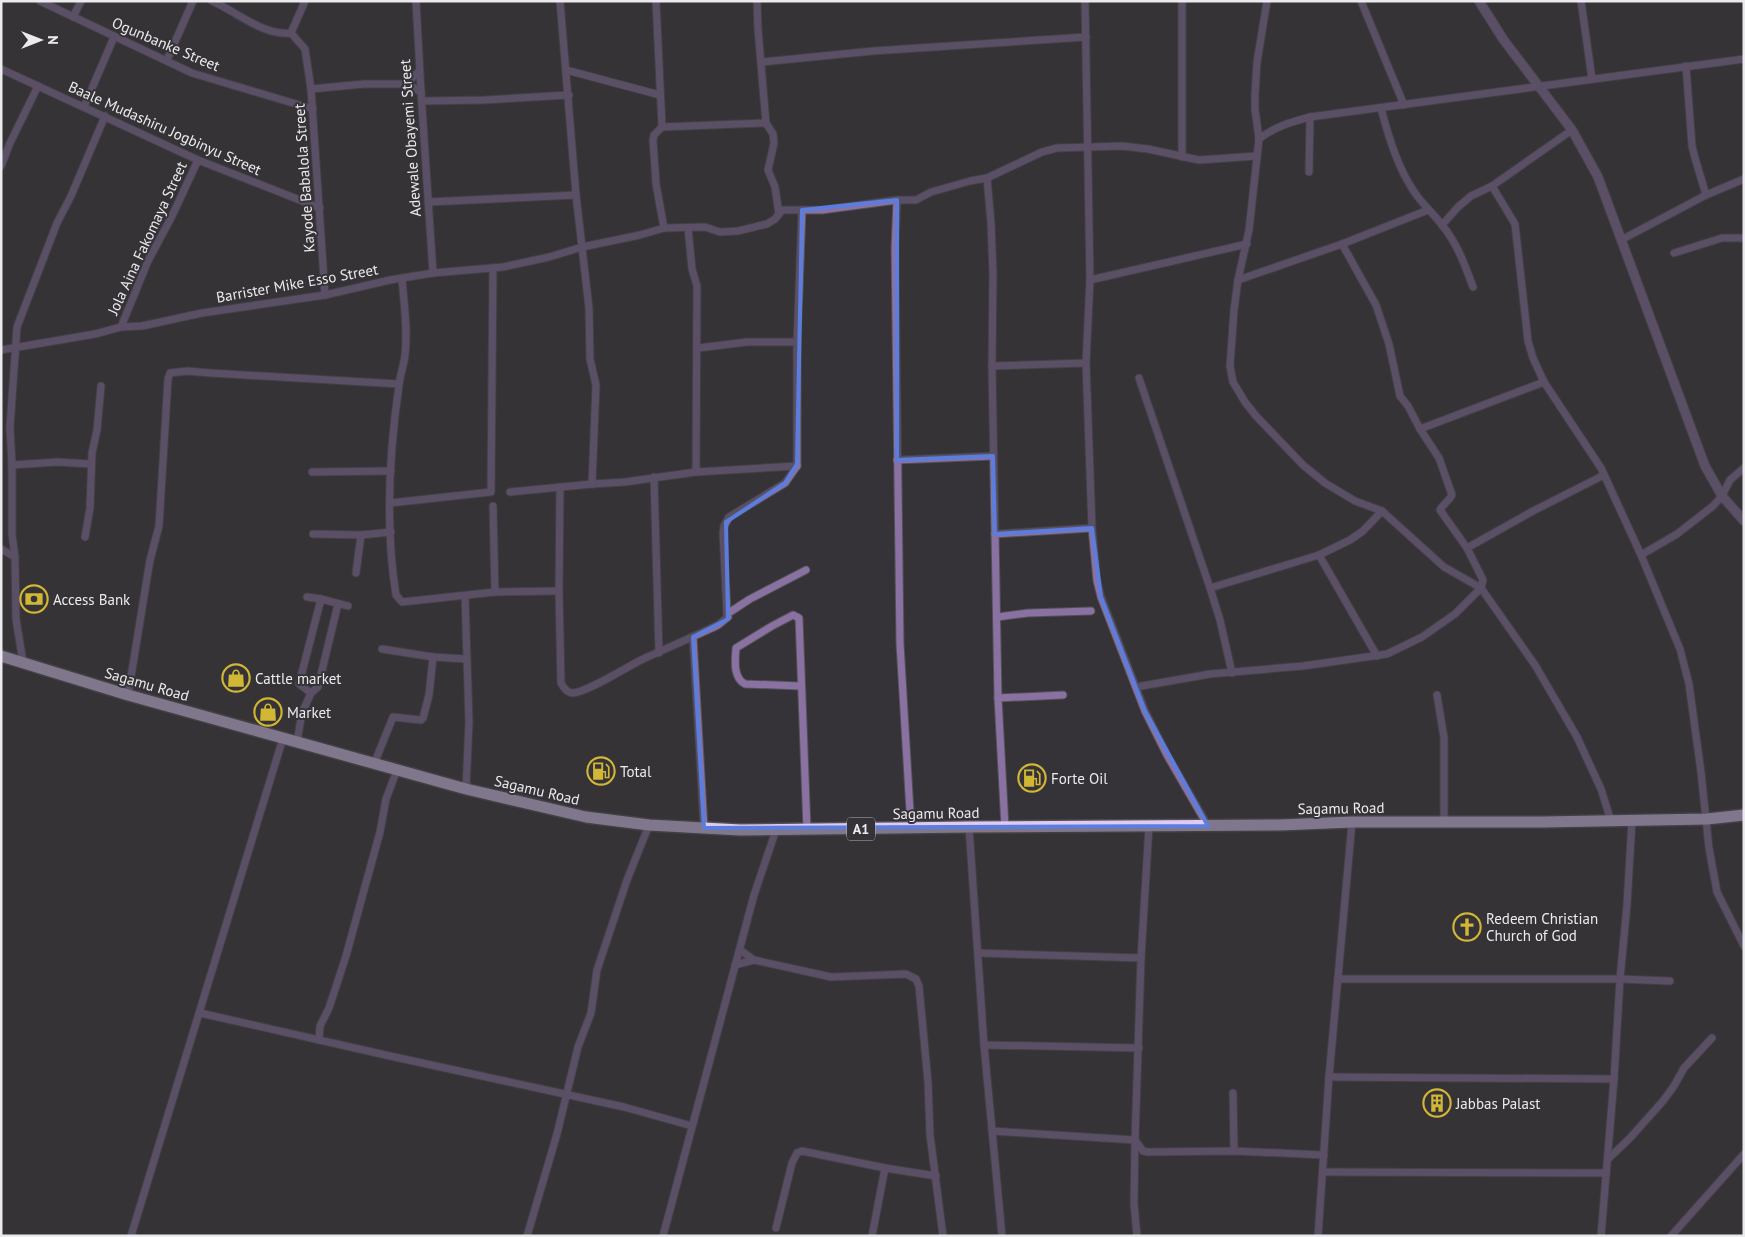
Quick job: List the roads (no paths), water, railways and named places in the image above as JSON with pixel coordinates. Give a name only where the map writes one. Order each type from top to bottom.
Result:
[{"type":"highway","name":"Sagamu Road","points":[[1,656],[128,695],[466,789],[586,817],[650,825],[776,830],[1208,826],[1352,822],[1424,823],[1444,821],[1632,821],[1707,819],[1744,815]]},
{"type":"street","name":"Ogunbanke Street","points":[[40,1],[192,73],[313,109]]},
{"type":"street","points":[[73,17],[81,1]]},
{"type":"street","points":[[167,60],[193,1]]},
{"type":"street","points":[[212,1],[258,26],[275,32],[291,33],[305,1]]},
{"type":"street","name":"Adewale Obayemi Street","points":[[416,1],[433,273]]},
{"type":"street","points":[[560,1],[576,195],[589,308],[590,359],[596,385],[592,484]]},
{"type":"street","points":[[656,1],[662,127]]},
{"type":"street","points":[[757,1],[766,123],[774,143],[768,170],[775,187],[779,215]]},
{"type":"street","points":[[1086,1],[1090,280],[1086,363],[1092,528],[1097,581],[1101,597],[1145,711],[1167,755],[1208,826]]},
{"type":"street","points":[[1182,1],[1182,157]]},
{"type":"street","points":[[1267,1],[1257,62],[1255,109],[1259,139],[1246,244],[1238,280],[1230,366],[1233,382],[1256,416],[1303,465],[1325,484],[1355,501],[1382,511],[1444,567],[1481,588],[1535,665],[1577,737],[1601,788],[1611,821]]},
{"type":"street","points":[[1361,1],[1404,105]]},
{"type":"street","points":[[1479,1],[1537,87],[1572,130],[1598,177],[1705,466],[1722,496],[1744,521]]},
{"type":"street","points":[[1582,1],[1592,79]]},
{"type":"street","name":"Kayode Babalola Street","points":[[291,33],[305,49],[311,89],[325,295]]},
{"type":"street","points":[[84,107],[114,37]]},
{"type":"street","points":[[761,62],[872,51],[1086,37]]},
{"type":"street","points":[[1259,139],[1275,128],[1310,117],[1744,59]]},
{"type":"street","points":[[1686,66],[1692,146],[1706,195]]},
{"type":"street","name":"Baale Mudashiru Jogbinyu Street","points":[[1,68],[198,160],[320,208]]},
{"type":"street","points":[[566,70],[660,94]]},
{"type":"street","points":[[407,84],[419,71]]},
{"type":"street","name":"Kayode Babalola Street","points":[[311,89],[364,84],[407,84],[421,92]]},
{"type":"street","points":[[1,166],[38,86]]},
{"type":"street","points":[[422,101],[484,100],[569,95]]},
{"type":"street","points":[[1381,108],[1384,123],[1400,166],[1413,190],[1428,210],[1442,224],[1463,260],[1473,286]]},
{"type":"street","points":[[23,662],[16,619],[10,428],[17,327],[44,256],[105,116]]},
{"type":"street","points":[[1309,172],[1310,117]]},
{"type":"street","points":[[664,228],[656,184],[654,135],[662,127],[766,123]]},
{"type":"street","points":[[1442,224],[1471,196],[1492,186],[1572,130]]},
{"type":"street","points":[[560,487],[559,590],[561,683],[564,689],[572,693],[587,688],[724,622],[728,618],[723,533],[726,522],[729,517],[785,483],[797,466],[797,342],[802,210],[822,210],[897,200],[916,200],[931,192],[970,180],[987,178],[1042,152],[1057,148],[1129,147],[1148,149],[1199,160],[1257,156]]},
{"type":"street","name":"Jola Aina Fakomaya Street","points":[[121,327],[148,261],[172,216],[198,160]]},
{"type":"street","points":[[987,178],[992,223],[993,456],[998,698],[1004,827]]},
{"type":"street","points":[[1621,240],[1706,195],[1744,179]]},
{"type":"street","points":[[1492,186],[1515,224],[1528,341],[1533,358],[1544,382],[1604,475],[1641,555],[1685,663],[1690,684],[1709,848],[1718,892],[1744,946]]},
{"type":"street","points":[[428,202],[576,195]]},
{"type":"street","points":[[897,200],[895,248],[900,644],[911,828]]},
{"type":"street","name":"Barrister Mike Esso Street","points":[[1,350],[95,334],[121,327],[142,326],[202,313],[325,295],[433,273],[492,268],[549,257],[582,247],[664,228],[705,227],[720,232],[738,231],[767,224],[779,215],[782,210],[802,210]]},
{"type":"street","points":[[1238,280],[1342,244],[1428,210]]},
{"type":"street","points":[[688,228],[692,269],[697,286],[696,472]]},
{"type":"street","points":[[1674,253],[1722,238],[1744,238]]},
{"type":"street","points":[[1090,280],[1246,244]]},
{"type":"street","points":[[1136,687],[1210,674],[1303,666],[1387,654],[1422,637],[1455,614],[1481,588],[1483,580],[1481,574],[1467,548],[1440,510],[1450,500],[1451,490],[1438,458],[1408,406],[1400,396],[1389,344],[1376,305],[1342,244]]},
{"type":"street","points":[[390,503],[491,492],[492,268]]},
{"type":"street","points":[[402,279],[405,356],[399,384],[390,503],[396,595],[402,602],[495,592],[559,590]]},
{"type":"street","points":[[698,348],[747,342],[797,342]]},
{"type":"street","points":[[992,366],[1086,363]]},
{"type":"street","points":[[128,695],[150,560],[159,526],[168,379],[170,373],[187,370],[399,384]]},
{"type":"street","points":[[1139,378],[1210,588],[1220,620],[1232,673]]},
{"type":"street","points":[[1420,428],[1544,382]]},
{"type":"street","points":[[85,537],[90,508],[91,464],[97,430],[101,386]]},
{"type":"street","points":[[897,460],[993,456]]},
{"type":"street","points":[[12,465],[57,462],[91,464]]},
{"type":"street","points":[[510,492],[625,482],[696,472],[797,466]]},
{"type":"street","points":[[1641,555],[1677,534],[1713,506],[1722,496],[1730,480],[1744,468]]},
{"type":"street","points":[[312,472],[391,471]]},
{"type":"street","points":[[1467,548],[1533,511],[1604,475]]},
{"type":"street","points":[[654,477],[659,652]]},
{"type":"street","points":[[493,506],[495,592]]},
{"type":"street","points":[[1210,588],[1319,555],[1350,540],[1363,531],[1382,511]]},
{"type":"street","points":[[995,534],[1092,528]]},
{"type":"street","points":[[313,534],[361,535],[391,532]]},
{"type":"street","points":[[356,573],[361,535]]},
{"type":"street","points":[[1,549],[15,557]]},
{"type":"street","points":[[1319,555],[1377,656]]},
{"type":"street","points":[[727,614],[750,599],[806,570]]},
{"type":"street","points":[[465,596],[469,722],[466,789]]},
{"type":"street","points":[[307,597],[348,606]]},
{"type":"street","points":[[311,693],[299,684],[314,620],[321,599]]},
{"type":"street","points":[[297,742],[302,713],[311,693],[318,688],[338,604]]},
{"type":"street","points":[[997,617],[1028,613],[1091,611]]},
{"type":"street","points":[[800,686],[745,684],[737,676],[736,648],[793,615],[799,618],[800,686],[807,829]]},
{"type":"street","points":[[693,637],[704,828]]},
{"type":"street","points":[[382,649],[466,660]]},
{"type":"street","points":[[374,764],[393,717],[422,720],[428,695],[433,657]]},
{"type":"street","points":[[998,698],[1063,695]]},
{"type":"street","points":[[1437,695],[1444,738],[1444,821]]},
{"type":"street","points":[[131,1236],[283,738]]},
{"type":"street","points":[[319,1040],[320,1026],[329,1008],[346,956],[380,832],[386,799],[397,770]]},
{"type":"street","points":[[1731,816],[1744,821]]},
{"type":"street","points":[[1601,1236],[1632,821]]},
{"type":"street","points":[[1318,1236],[1324,1172],[1329,1078],[1352,822]]},
{"type":"street","points":[[527,1236],[557,1134],[578,1047],[591,1013],[597,970],[627,880],[650,825]]},
{"type":"street","points":[[1137,1236],[1134,1204],[1134,1140],[1141,958],[1149,826]]},
{"type":"street","points":[[969,827],[984,1045],[1002,1236]]},
{"type":"street","points":[[663,1236],[754,894],[776,830]]},
{"type":"street","points":[[740,950],[754,960],[831,977],[906,974],[916,979],[919,986],[928,1082],[930,1135],[943,1236]]},
{"type":"street","points":[[978,953],[1141,958]]},
{"type":"street","points":[[735,965],[754,960]]},
{"type":"street","points":[[1338,979],[1620,979],[1670,981]]},
{"type":"street","points":[[200,1013],[624,1107],[692,1126]]},
{"type":"street","points":[[1608,1159],[1630,1138],[1663,1101],[1684,1068],[1712,1038]]},
{"type":"street","points":[[984,1045],[1139,1048]]},
{"type":"street","points":[[1329,1078],[1614,1079]]},
{"type":"street","points":[[1233,1093],[1234,1151]]},
{"type":"street","points":[[992,1131],[1134,1140],[1143,1151],[1234,1151],[1324,1155]]},
{"type":"street","points":[[776,1228],[792,1163],[797,1153],[808,1151],[885,1168],[936,1176]]},
{"type":"street","points":[[1671,1236],[1744,1154]]},
{"type":"street","points":[[872,1236],[885,1168]]},
{"type":"street","points":[[1324,1172],[1606,1173]]},
{"type":"place","name":"Access Bank","points":[[34,599]]},
{"type":"place","name":"Cattle market","points":[[236,678]]},
{"type":"place","name":"Market","points":[[268,712]]},
{"type":"place","name":"Total","points":[[601,771]]},
{"type":"place","name":"Forte Oil","points":[[1032,778]]},
{"type":"place","name":"Redeem Christian Church of God","points":[[1467,927]]},
{"type":"place","name":"Jabbas Palast","points":[[1437,1103]]}]
